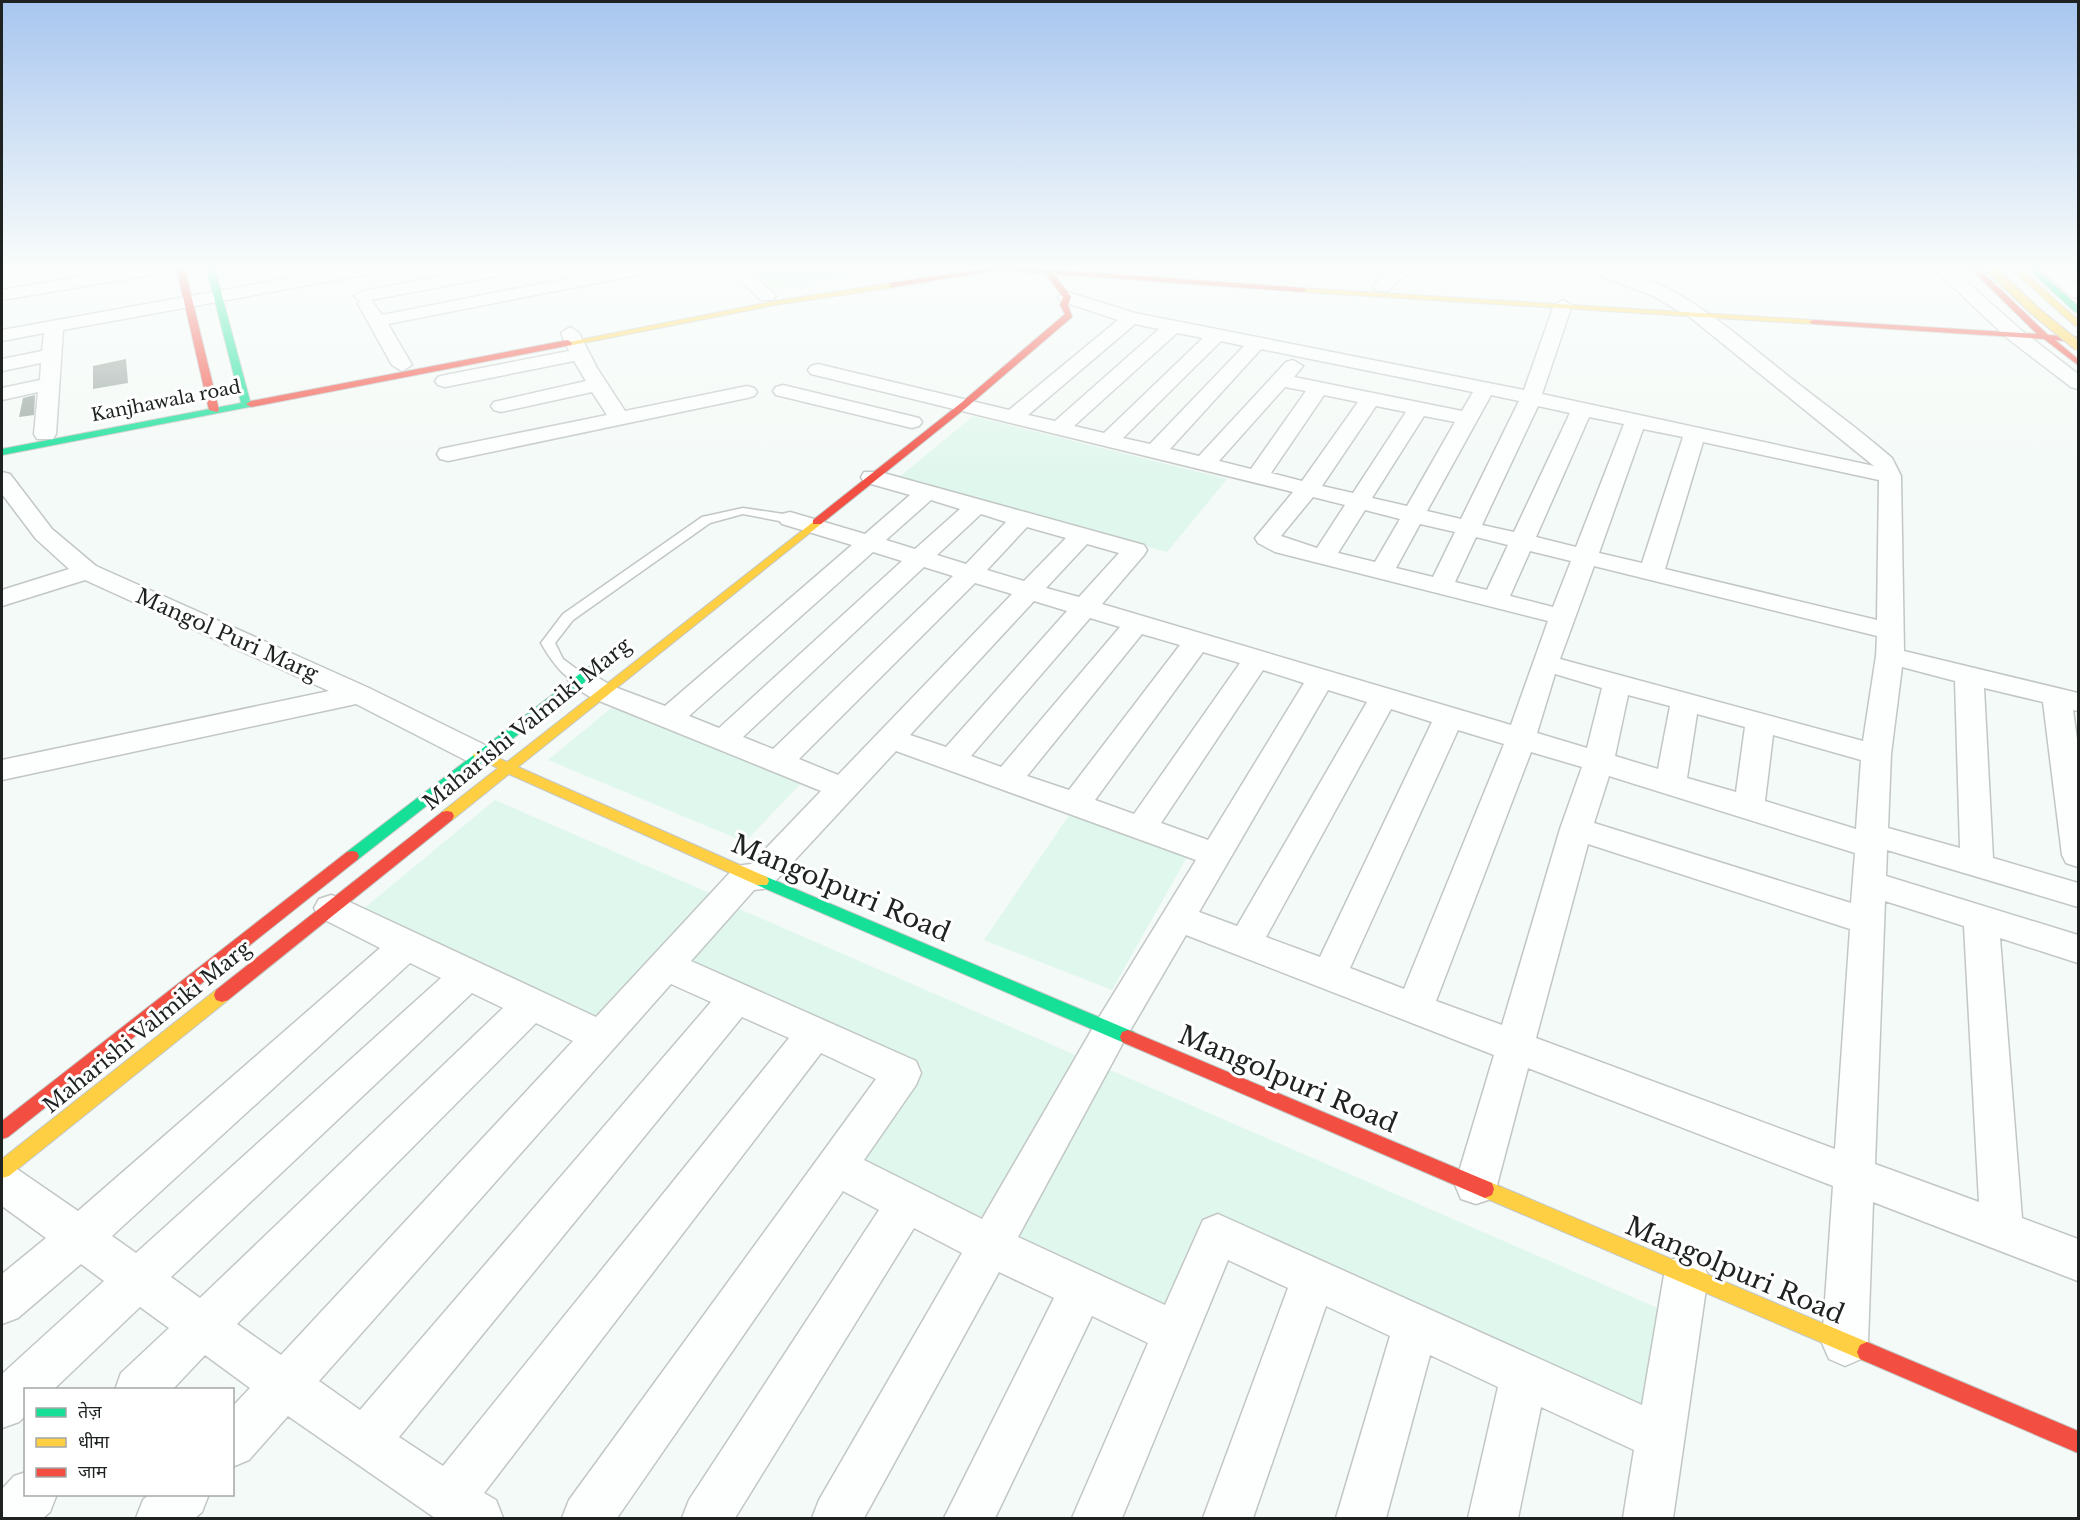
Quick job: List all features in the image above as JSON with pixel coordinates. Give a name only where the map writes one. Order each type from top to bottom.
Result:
[{"type":"main road","points":[[197,337],[214,406]]},
{"type":"main road","points":[[229,337],[246,400]]},
{"type":"main road","name":"Kanjhawala road","points":[[2,443],[246,400],[402,365],[582,356],[641,337]]},
{"type":"main road","name":"Kanjhawala road","points":[[246,400],[582,356],[651,337]]},
{"type":"main road","name":"Maharishi Valmiki Marg","points":[[909,448],[891,439],[912,422],[952,399],[1038,337]]},
{"type":"main road","points":[[2046,337],[2079,339]]},
{"type":"main road","points":[[2046,337],[2079,363]]},
{"type":"main road","name":"Maharishi Valmiki Marg","points":[[2,1170],[507,767],[591,685],[796,521],[872,477],[909,448],[952,399]]},
{"type":"main road","name":"Kanjhawala road","points":[[2,452],[214,406]]},
{"type":"main road","name":"Maharishi Valmiki Marg","points":[[2,1131],[480,755],[591,685],[619,650]]},
{"type":"main road","name":"Mangolpuri Road","points":[[480,755],[752,877],[2079,1442]]},
{"type":"street","points":[[45,434],[53,337]]},
{"type":"street","points":[[386,337],[402,365]]},
{"type":"street","points":[[1013,417],[1108,337]]},
{"type":"street","points":[[1060,428],[1161,337]]},
{"type":"street","points":[[1109,440],[1215,337]]},
{"type":"street","points":[[1221,337],[1485,388],[1890,476]]},
{"type":"street","points":[[1441,586],[1531,398],[1552,337]]},
{"type":"street","points":[[1725,337],[1873,453],[1884,463],[1890,476],[1890,644],[1876,754],[1845,1343]]},
{"type":"street","points":[[2018,337],[2079,383]]},
{"type":"street","points":[[1155,452],[1256,344]]},
{"type":"street","points":[[1204,464],[1304,354]]},
{"type":"street","points":[[2,365],[51,355]]},
{"type":"street","points":[[445,381],[514,368],[520,381],[582,356]]},
{"type":"street","points":[[501,406],[582,356]]},
{"type":"street","points":[[582,356],[619,418]]},
{"type":"street","points":[[818,370],[952,399],[1013,417],[1651,573],[1890,644],[1969,675],[2068,700],[2079,855]]},
{"type":"street","points":[[1280,380],[1466,418]]},
{"type":"street","points":[[2,394],[49,384]]},
{"type":"street","points":[[1257,477],[1319,388]]},
{"type":"street","points":[[1382,571],[1466,418],[1485,388]]},
{"type":"street","points":[[783,391],[912,422]]},
{"type":"street","points":[[448,454],[747,392]]},
{"type":"street","points":[[1371,398],[1308,489],[1267,538],[1274,544],[1562,617]]},
{"type":"street","points":[[1323,557],[1419,408]]},
{"type":"street","points":[[1496,600],[1582,409]]},
{"type":"street","points":[[1415,1008],[1521,738],[1545,663],[1636,420]]},
{"type":"street","points":[[1651,573],[1695,432]]},
{"type":"street","points":[[872,477],[1136,550],[951,760]]},
{"type":"street","name":"Mangol Puri Marg","points":[[2,479],[10,505],[87,571],[140,597],[359,694],[480,755]]},
{"type":"street","points":[[669,718],[872,544],[927,492]]},
{"type":"street","points":[[723,740],[922,559],[976,506]]},
{"type":"street","points":[[778,762],[1022,519]]},
{"type":"street","points":[[796,521],[1749,807],[1871,840],[1977,865],[2079,895]]},
{"type":"street","points":[[234,1441],[666,966],[842,788],[1082,535]]},
{"type":"street","points":[[2,597],[87,571]]},
{"type":"street","points":[[1007,780],[1137,623]]},
{"type":"street","points":[[1075,804],[1197,641]]},
{"type":"street","points":[[1141,828],[1257,659]]},
{"type":"street","points":[[1545,663],[1876,754]]},
{"type":"street","points":[[1969,675],[1977,865]]},
{"type":"street","points":[[837,1518],[1111,1030],[1321,678]]},
{"type":"street","points":[[1476,1185],[1576,829],[1599,762],[1617,683]]},
{"type":"street","points":[[591,685],[842,788]]},
{"type":"street","points":[[2,770],[359,694]]},
{"type":"street","points":[[1245,944],[1383,697]]},
{"type":"street","points":[[1671,783],[1685,702]]},
{"type":"street","points":[[1329,975],[1449,717]]},
{"type":"street","points":[[1749,807],[1760,722]]},
{"type":"street","points":[[890,738],[1214,854]]},
{"type":"street","points":[[1576,829],[1867,921]]},
{"type":"street","points":[[1869,883],[2079,949]]},
{"type":"street","points":[[331,908],[405,947],[469,974],[601,1037]]},
{"type":"street","points":[[1177,918],[2079,1260]]},
{"type":"street","points":[[1981,919],[2002,1232]]},
{"type":"street","points":[[2,1302],[80,1237],[405,947]]},
{"type":"street","points":[[587,1518],[902,1073],[666,966]]},
{"type":"street","points":[[2,1405],[469,974]]},
{"type":"street","points":[[364,1442],[737,998]]},
{"type":"street","points":[[139,1388],[531,1004]]},
{"type":"street","points":[[2,1182],[364,1442],[464,1508],[814,1033]]},
{"type":"street","points":[[835,1166],[991,1246],[1176,1333]]},
{"type":"street","points":[[707,1518],[906,1204]]},
{"type":"street","points":[[1097,1518],[1218,1234],[1661,1438]]},
{"type":"street","points":[[1648,1518],[1686,1275]]},
{"type":"street","points":[[1228,1518],[1314,1278]]},
{"type":"street","points":[[969,1518],[1083,1289]]},
{"type":"street","points":[[1361,1518],[1416,1325]]},
{"type":"street","points":[[1493,1518],[1524,1375]]},
{"type":"street","points":[[8,1518],[30,1496]]},
{"type":"street","points":[[161,1518],[182,1496]]},
{"type":"lane","points":[[591,685],[558,661],[548,643],[568,617],[706,520],[743,511],[796,521]]},
{"type":"green space","points":[[973,416],[1227,479],[1167,552],[898,478]]},
{"type":"green space","points":[[615,705],[806,778],[745,842],[548,760]]},
{"type":"green space","points":[[495,800],[721,898],[600,1026],[363,909]]},
{"type":"green space","points":[[1070,814],[1188,855],[1112,990],[984,940]]},
{"type":"green space","points":[[735,907],[1660,1309],[1644,1412],[1216,1214],[1169,1320],[831,1150],[896,1060],[684,962]]},
{"type":"building","points":[[126,359],[128,383],[93,389],[93,366]]},
{"type":"building","points":[[35,395],[34,415],[19,417],[23,398]]},
{"type":"traffic: fast","points":[[229,337],[246,404]]},
{"type":"traffic: fast","points":[[2,452],[251,404]]},
{"type":"traffic: fast","points":[[352,856],[603,662]]},
{"type":"traffic: fast","points":[[762,881],[1128,1037]]},
{"type":"traffic: slow","points":[[568,343],[599,337]]},
{"type":"traffic: slow","points":[[2067,337],[2078,346]]},
{"type":"traffic: slow","points":[[447,816],[817,522]]},
{"type":"traffic: slow","points":[[480,755],[762,881]]},
{"type":"traffic: slow","points":[[2,1170],[222,995]]},
{"type":"traffic: slow","points":[[1485,1189],[1867,1352]]},
{"type":"traffic: jam","points":[[197,337],[214,410]]},
{"type":"traffic: jam","points":[[817,522],[964,405],[1043,337]]},
{"type":"traffic: jam","points":[[2045,337],[2077,339]]},
{"type":"traffic: jam","points":[[2046,337],[2078,363]]},
{"type":"traffic: jam","points":[[251,404],[568,343]]},
{"type":"traffic: jam","points":[[222,995],[447,816]]},
{"type":"traffic: jam","points":[[2,1131],[352,856]]},
{"type":"traffic: jam","points":[[1128,1037],[1485,1189]]},
{"type":"traffic: jam","points":[[1867,1352],[2078,1442]]}]
